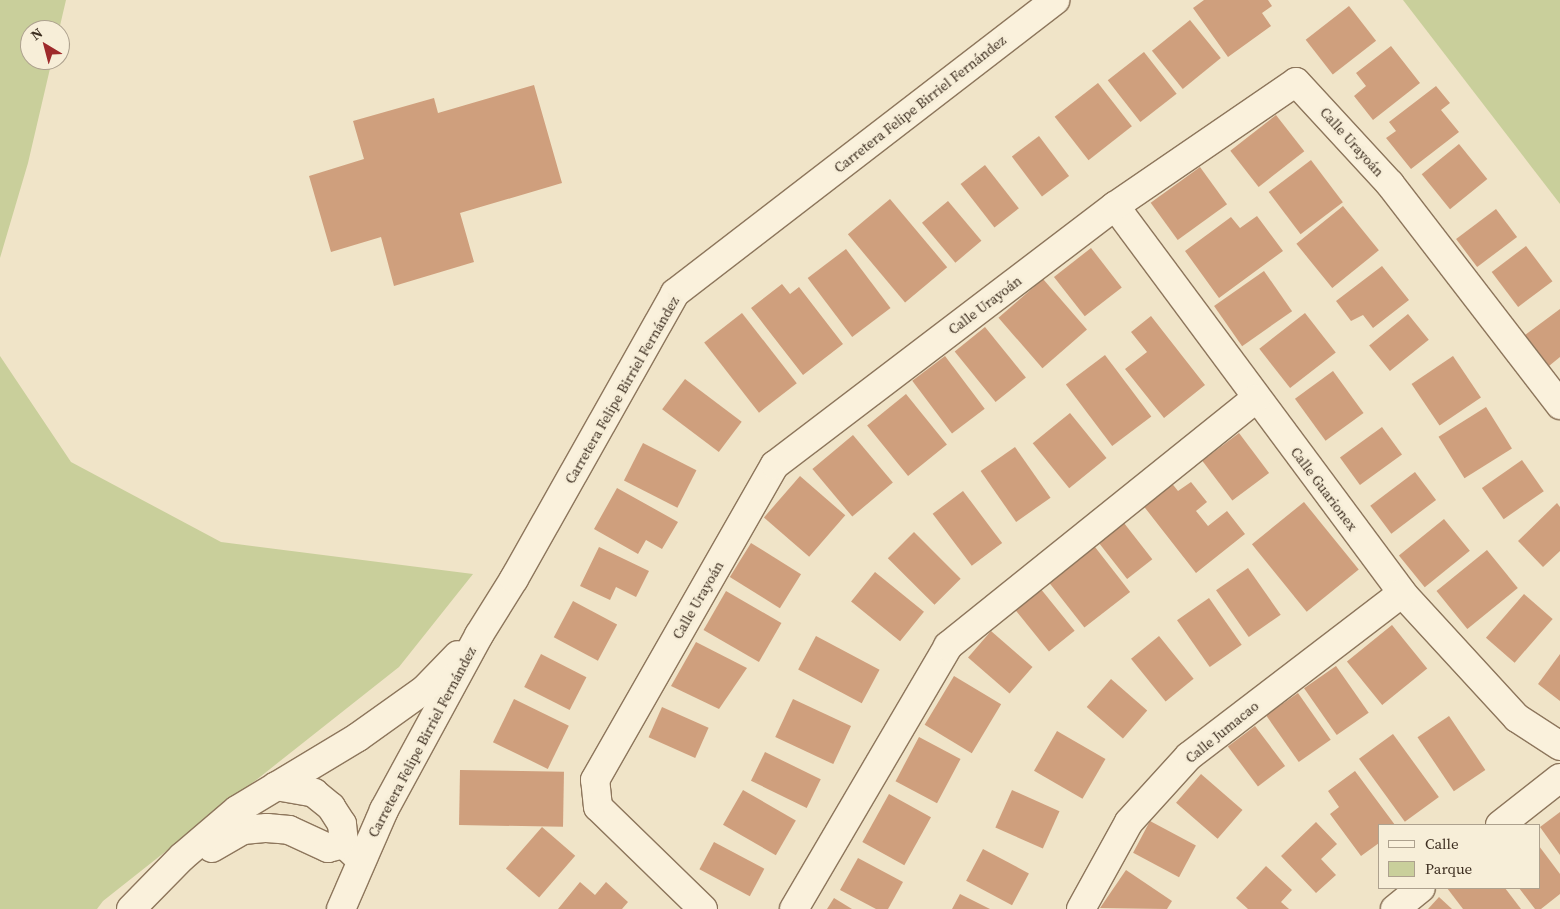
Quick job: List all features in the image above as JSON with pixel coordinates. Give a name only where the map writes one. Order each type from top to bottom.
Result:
[{"type":"street","name":"Carretera Felipe Birriel Fernández","points":[[341,909],[353,853],[384,810],[479,635],[514,579],[675,293],[1055,0]]},
{"type":"street","name":"Calle Urayoán","points":[[703,909],[598,807],[595,780],[775,465],[1115,206],[1296,82],[1390,184],[1560,405]]},
{"type":"street","name":"Calle Guarionex","points":[[1115,206],[1402,593],[1517,718],[1560,746]]},
{"type":"street","points":[[794,909],[948,646],[1256,398]]},
{"type":"street","name":"Calle Jumacao","points":[[1081,909],[1129,822],[1189,756],[1402,593]]},
{"type":"street","points":[[131,909],[182,857],[237,810],[358,737],[425,689],[479,635]]},
{"type":"street","points":[[1501,824],[1560,778]]},
{"type":"street","points":[[276,786],[314,793],[331,807],[342,824],[353,853]]},
{"type":"street","points":[[141,909],[218,844],[243,830],[289,830],[328,848],[353,853]]},
{"type":"street","points":[[1395,909],[1420,889]]},
{"type":"green space","points":[[0,0],[66,0],[61,20],[20,20],[20,70],[50,70],[28,163],[0,258]]},
{"type":"green space","points":[[1403,0],[1560,0],[1560,204]]},
{"type":"green space","points":[[0,356],[71,462],[221,542],[473,574],[399,667],[103,901],[97,909],[0,909]]},
{"type":"building","points":[[1204,0],[1268,0],[1272,6],[1262,13],[1271,26],[1228,57],[1193,8]]},
{"type":"building","points":[[1349,6],[1376,41],[1333,75],[1306,40]]},
{"type":"building","points":[[1190,20],[1221,58],[1183,89],[1152,51]]},
{"type":"building","points":[[1391,46],[1420,83],[1373,120],[1354,96],[1366,86],[1356,73]]},
{"type":"building","points":[[1144,52],[1177,94],[1140,122],[1108,80]]},
{"type":"building","points":[[1098,83],[1132,126],[1089,160],[1055,117]]},
{"type":"building","points":[[534,85],[562,183],[460,213],[474,262],[394,286],[381,237],[331,252],[309,176],[364,159],[353,121],[434,98],[438,113]]},
{"type":"building","points":[[1436,86],[1450,103],[1441,110],[1459,132],[1411,169],[1386,138],[1396,131],[1389,122]]},
{"type":"building","points":[[1276,115],[1304,151],[1259,187],[1230,151]]},
{"type":"building","points":[[1039,136],[1069,176],[1042,196],[1012,156]]},
{"type":"building","points":[[1459,144],[1487,179],[1450,209],[1422,174]]},
{"type":"building","points":[[1311,160],[1343,202],[1301,234],[1269,192]]},
{"type":"building","points":[[985,165],[1019,208],[994,227],[961,184]]},
{"type":"building","points":[[1200,167],[1227,204],[1178,240],[1151,203]]},
{"type":"building","points":[[890,199],[947,267],[905,303],[848,234]]},
{"type":"building","points":[[948,201],[981,241],[955,263],[922,223]]},
{"type":"building","points":[[1343,206],[1379,250],[1332,288],[1296,244]]},
{"type":"building","points":[[1496,209],[1517,237],[1477,267],[1456,239]]},
{"type":"building","points":[[1257,216],[1283,251],[1219,298],[1185,251],[1231,217],[1240,228]]},
{"type":"building","points":[[1526,246],[1552,281],[1518,307],[1492,272]]},
{"type":"building","points":[[1091,248],[1122,287],[1085,316],[1054,277]]},
{"type":"building","points":[[846,249],[891,308],[852,337],[808,278]]},
{"type":"building","points":[[1382,266],[1409,300],[1373,328],[1363,315],[1351,321],[1336,301]]},
{"type":"building","points":[[1264,271],[1292,311],[1242,346],[1214,306]]},
{"type":"building","points":[[1043,279],[1087,330],[1042,368],[998,318]]},
{"type":"building","points":[[782,284],[790,294],[799,287],[843,344],[803,375],[751,308]]},
{"type":"building","points":[[1560,309],[1560,357],[1549,366],[1525,335]]},
{"type":"building","points":[[742,313],[797,383],[759,413],[704,343]]},
{"type":"building","points":[[1305,313],[1336,352],[1290,388],[1259,349]]},
{"type":"building","points":[[1408,314],[1429,340],[1390,371],[1369,345]]},
{"type":"building","points":[[1151,316],[1205,385],[1164,418],[1125,369],[1147,352],[1131,332]]},
{"type":"building","points":[[985,327],[1026,378],[996,402],[955,352]]},
{"type":"building","points":[[1105,355],[1151,416],[1112,446],[1066,384]]},
{"type":"building","points":[[945,356],[985,409],[952,433],[912,381]]},
{"type":"building","points":[[1453,356],[1481,397],[1440,425],[1412,384]]},
{"type":"building","points":[[1333,371],[1364,413],[1326,441],[1295,399]]},
{"type":"building","points":[[685,379],[742,422],[719,452],[662,409]]},
{"type":"building","points":[[906,394],[947,445],[908,476],[867,425]]},
{"type":"building","points":[[1486,407],[1512,449],[1464,478],[1439,437]]},
{"type":"building","points":[[1070,413],[1107,458],[1069,488],[1033,443]]},
{"type":"building","points":[[1382,427],[1402,455],[1360,485],[1340,458]]},
{"type":"building","points":[[1239,433],[1269,473],[1232,501],[1202,461]]},
{"type":"building","points":[[853,435],[893,482],[852,517],[812,469]]},
{"type":"building","points":[[643,443],[696,470],[677,508],[624,480]]},
{"type":"building","points":[[1015,447],[1051,498],[1016,522],[981,471]]},
{"type":"building","points":[[1522,460],[1544,491],[1504,519],[1482,488]]},
{"type":"building","points":[[1415,472],[1436,500],[1391,534],[1370,506]]},
{"type":"building","points":[[800,476],[845,515],[809,557],[764,518]]},
{"type":"building","points":[[1170,481],[1178,491],[1191,482],[1207,502],[1196,511],[1208,526],[1227,511],[1245,534],[1196,573],[1142,504]]},
{"type":"building","points":[[617,488],[678,522],[662,549],[646,540],[638,554],[594,529]]},
{"type":"building","points":[[963,491],[1002,543],[972,566],[933,514]]},
{"type":"building","points":[[1304,502],[1359,570],[1307,612],[1252,544]]},
{"type":"building","points":[[1557,503],[1560,507],[1560,551],[1543,567],[1518,541]]},
{"type":"building","points":[[1444,519],[1470,551],[1425,587],[1399,556]]},
{"type":"building","points":[[1124,523],[1152,559],[1127,579],[1099,543]]},
{"type":"building","points":[[914,532],[961,579],[935,605],[888,558]]},
{"type":"building","points":[[751,543],[801,574],[780,608],[730,577]]},
{"type":"building","points":[[599,547],[649,571],[636,597],[616,587],[610,600],[580,586]]},
{"type":"building","points":[[1095,547],[1130,592],[1084,628],[1049,583]]},
{"type":"building","points":[[1487,550],[1518,588],[1467,629],[1436,591]]},
{"type":"building","points":[[1248,568],[1281,615],[1249,637],[1216,590]]},
{"type":"building","points":[[875,572],[924,612],[900,641],[851,602]]},
{"type":"building","points":[[1040,588],[1075,631],[1049,652],[1014,609]]},
{"type":"building","points":[[726,591],[781,623],[759,662],[704,630]]},
{"type":"building","points":[[1524,594],[1553,619],[1515,663],[1486,638]]},
{"type":"building","points":[[1209,598],[1242,645],[1210,667],[1177,620]]},
{"type":"building","points":[[573,601],[617,624],[598,661],[554,637]]},
{"type":"building","points":[[1392,625],[1427,669],[1382,705],[1347,662]]},
{"type":"building","points":[[991,631],[1033,667],[1010,693],[968,657]]},
{"type":"building","points":[[816,636],[880,670],[862,703],[798,670]]},
{"type":"building","points":[[1159,636],[1194,679],[1166,701],[1131,659]]},
{"type":"building","points":[[696,642],[747,668],[719,709],[671,686]]},
{"type":"building","points":[[541,654],[586,677],[570,710],[524,687]]},
{"type":"building","points":[[1560,654],[1560,701],[1538,684]]},
{"type":"building","points":[[1336,666],[1369,713],[1337,735],[1304,688]]},
{"type":"building","points":[[954,676],[1001,704],[972,753],[925,725]]},
{"type":"building","points":[[1111,679],[1147,710],[1123,738],[1087,707]]},
{"type":"building","points":[[1298,693],[1331,740],[1299,762],[1266,715]]},
{"type":"building","points":[[514,699],[569,726],[548,769],[493,742]]},
{"type":"building","points":[[793,699],[851,726],[833,764],[775,737]]},
{"type":"building","points":[[662,707],[709,728],[695,758],[649,737]]},
{"type":"building","points":[[1449,716],[1485,770],[1454,791],[1417,737]]},
{"type":"building","points":[[1255,726],[1285,766],[1258,786],[1228,746]]},
{"type":"building","points":[[1057,731],[1105,759],[1082,799],[1034,771]]},
{"type":"building","points":[[1393,734],[1439,797],[1405,822],[1359,759]]},
{"type":"building","points":[[919,737],[960,759],[937,803],[896,781]]},
{"type":"building","points":[[765,752],[821,779],[807,808],[751,781]]},
{"type":"building","points":[[460,770],[564,772],[563,827],[459,825]]},
{"type":"building","points":[[1355,771],[1394,824],[1378,824],[1378,844],[1361,856],[1330,814],[1339,807],[1328,791]]},
{"type":"building","points":[[1201,774],[1243,810],[1218,839],[1176,803]]},
{"type":"building","points":[[743,790],[796,820],[776,855],[723,825]]},
{"type":"building","points":[[1012,790],[1060,811],[1043,849],[995,827]]},
{"type":"building","points":[[889,794],[931,817],[904,865],[862,842]]},
{"type":"building","points":[[1560,812],[1560,855],[1540,827]]},
{"type":"building","points":[[1150,821],[1196,845],[1179,877],[1133,853]]},
{"type":"building","points":[[1316,822],[1337,844],[1321,859],[1336,875],[1316,893],[1281,856]]},
{"type":"building","points":[[542,827],[575,856],[539,897],[506,869]]},
{"type":"building","points":[[714,842],[764,869],[750,896],[699,869]]},
{"type":"building","points":[[1540,847],[1560,874],[1560,894],[1541,909],[1535,909],[1520,889],[1540,889]]},
{"type":"building","points":[[983,849],[1029,873],[1012,905],[966,881]]},
{"type":"building","points":[[858,858],[903,882],[888,909],[876,909],[840,890]]},
{"type":"building","points":[[1266,866],[1292,890],[1281,902],[1289,909],[1248,909],[1236,898]]},
{"type":"building","points":[[1126,870],[1172,901],[1167,909],[1100,908]]},
{"type":"building","points":[[580,882],[595,895],[606,882],[628,902],[622,909],[558,909]]},
{"type":"building","points":[[1448,889],[1506,889],[1521,909],[1463,909]]},
{"type":"building","points":[[960,894],[990,909],[952,909]]},
{"type":"building","points":[[1439,897],[1452,909],[1428,909]]},
{"type":"building","points":[[834,898],[852,909],[827,909]]}]
